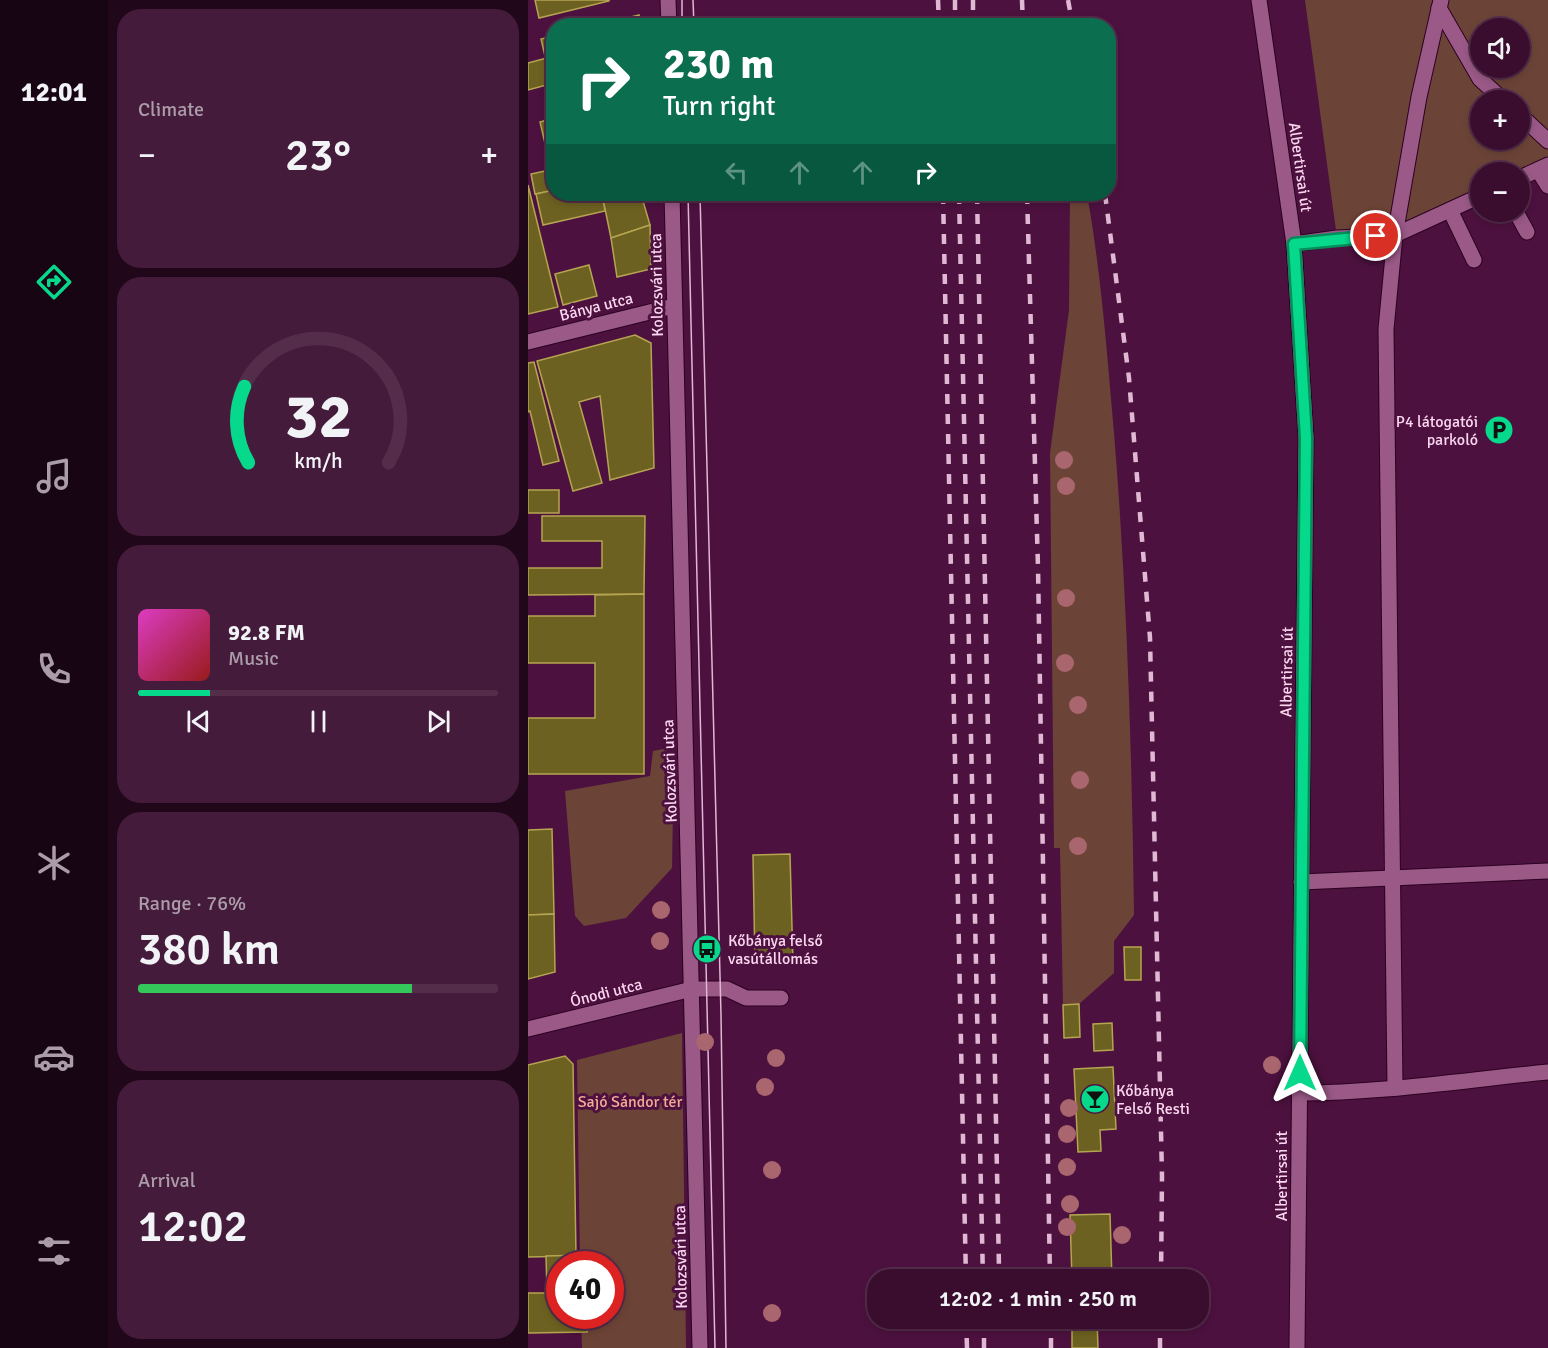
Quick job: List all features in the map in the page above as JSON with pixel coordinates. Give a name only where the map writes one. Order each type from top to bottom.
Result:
[{"type":"street","points":[[668,0],[669,18]]},
{"type":"street","name":"Albertirsai út","points":[[1259,0],[1294,244],[1306,438],[1297,1348]]},
{"type":"street","points":[[1440,4],[1480,79],[1492,90]]},
{"type":"street","points":[[1395,1087],[1386,329],[1395,236],[1419,97],[1440,4]]},
{"type":"street","points":[[1530,124],[1548,141]]},
{"type":"street","points":[[1543,168],[1548,186]]},
{"type":"street","name":"Kolozsvári utca","points":[[672,201],[700,1348]]},
{"type":"street","points":[[1294,244],[1337,238],[1395,236],[1470,201]]},
{"type":"street","points":[[1450,210],[1474,260]]},
{"type":"street","points":[[1522,222],[1527,232]]},
{"type":"street","name":"Bánya utca","points":[[528,342],[674,306]]},
{"type":"street","points":[[1301,882],[1548,871]]},
{"type":"street","name":"Ónodi utca","points":[[528,1029],[692,989],[727,989],[746,998],[781,998]]},
{"type":"street","points":[[1299,1093],[1359,1093],[1395,1087],[1548,1072]]},
{"type":"green space","points":[[1305,0],[1548,0],[1548,165],[1530,170],[1530,162],[1470,162],[1470,201],[1395,235],[1337,238]]},
{"type":"green space","points":[[1070,201],[1088,201],[1100,283],[1119,493],[1126,613],[1134,915],[1114,941],[1114,973],[1079,1004],[1063,1005],[1060,848],[1054,848],[1050,453],[1069,310]]},
{"type":"green space","points":[[674,747],[672,868],[626,918],[584,926],[575,916],[565,791],[650,776],[653,751]]},
{"type":"green space","name":"Sajó Sándor tér","points":[[682,1033],[686,1348],[582,1348],[581,1329],[624,1329],[624,1251],[580,1251],[577,1060]]},
{"type":"building","points":[[535,0],[609,0],[609,1],[539,18]]},
{"type":"building","points":[[546,38],[546,56],[545,56],[541,39]]},
{"type":"building","points":[[546,58],[546,85],[528,90],[528,63]]},
{"type":"building","points":[[546,120],[546,148],[540,122]]},
{"type":"building","points":[[546,171],[546,192],[535,194],[531,174]]},
{"type":"building","points":[[528,185],[558,307],[528,314]]},
{"type":"building","points":[[546,192],[546,201],[603,201],[605,211],[543,225],[536,194]]},
{"type":"building","points":[[603,201],[643,201],[650,225],[611,238]]},
{"type":"building","points":[[650,225],[651,269],[617,277],[611,238]]},
{"type":"building","points":[[589,265],[597,296],[563,305],[555,274]]},
{"type":"building","points":[[635,335],[651,343],[654,468],[610,480],[600,396],[579,402],[602,483],[573,491],[537,361]]},
{"type":"building","points":[[534,362],[559,461],[543,465],[530,411],[528,412],[528,363]]},
{"type":"building","points":[[528,490],[559,490],[559,513],[528,513]]},
{"type":"building","points":[[542,516],[645,516],[644,594],[528,595],[528,568],[602,568],[602,541],[542,541]]},
{"type":"building","points":[[644,594],[644,774],[528,774],[528,718],[595,718],[595,663],[528,663],[528,616],[595,616],[595,595]]},
{"type":"building","points":[[552,829],[554,914],[528,915],[528,830]]},
{"type":"building","points":[[790,854],[793,964],[755,965],[753,855]]},
{"type":"building","points":[[554,914],[555,972],[528,979],[528,915]]},
{"type":"building","points":[[1124,947],[1141,947],[1141,980],[1125,980]]},
{"type":"building","points":[[1079,1004],[1080,1037],[1064,1038],[1063,1005]]},
{"type":"building","points":[[1112,1023],[1113,1050],[1094,1051],[1093,1024]]},
{"type":"building","points":[[565,1056],[573,1064],[576,1251],[546,1251],[546,1257],[528,1257],[528,1065]]},
{"type":"building","name":"Kőbánya Felső Resti","points":[[1113,1067],[1116,1129],[1100,1130],[1101,1151],[1078,1152],[1074,1069]]},
{"type":"building","points":[[1110,1214],[1112,1269],[1072,1269],[1070,1215]]},
{"type":"building","points":[[528,1293],[546,1293],[546,1329],[587,1329],[587,1332],[528,1333]]},
{"type":"building","points":[[1072,1329],[1097,1329],[1098,1348],[1072,1348]]},
{"type":"tram line","points":[[682,0],[682,18]]},
{"type":"tram line","points":[[693,0],[694,18]]},
{"type":"tram line","points":[[688,201],[715,1348]]},
{"type":"tram line","points":[[700,201],[721,1015],[726,1348]]},
{"type":"railway","points":[[938,0],[939,18]]},
{"type":"railway","points":[[955,0],[955,18]]},
{"type":"railway","points":[[973,0],[973,18]]},
{"type":"railway","points":[[1022,0],[1023,18]]},
{"type":"railway","points":[[1068,0],[1071,18]]},
{"type":"railway","points":[[943,201],[966,1269]]},
{"type":"railway","points":[[959,201],[983,1269]]},
{"type":"railway","points":[[977,201],[999,1269]]},
{"type":"railway","points":[[1027,201],[1038,567],[1050,1269]]},
{"type":"railway","points":[[1106,201],[1129,378],[1150,638],[1162,1176],[1161,1269]]},
{"type":"railway","points":[[966,1329],[967,1348]]},
{"type":"railway","points":[[984,1329],[984,1348]]},
{"type":"railway","points":[[1051,1329],[1051,1348]]},
{"type":"railway","points":[[1160,1329],[1160,1348]]},
{"type":"place","name":"P4 látogatói parkoló","points":[[1499,430]]},
{"type":"place","name":"Kőbánya felső vasútállomás","points":[[707,949]]},
{"type":"place","name":"Kőbánya Felső Resti","points":[[1095,1099]]},
{"type":"route","points":[[1300,1073],[1306,438],[1294,244],[1376,236]]}]
